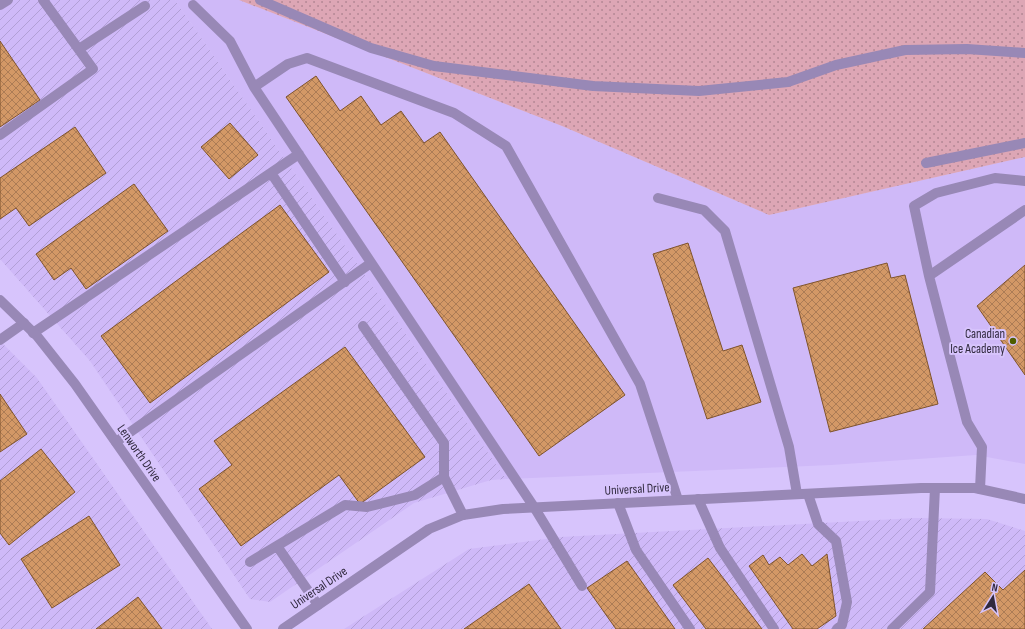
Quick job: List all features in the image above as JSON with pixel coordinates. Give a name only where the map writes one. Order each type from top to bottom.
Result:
[{"type":"street","points":[[0,5],[8,0]]},
{"type":"street","points":[[0,135],[93,69],[43,0]]},
{"type":"street","points":[[260,0],[371,48],[434,66],[593,86],[699,92],[788,82],[836,64],[905,50],[967,50],[1025,53]]},
{"type":"street","points":[[193,5],[230,41],[254,87],[534,507],[582,586]]},
{"type":"street","points":[[79,49],[145,6]]},
{"type":"street","points":[[254,87],[288,64],[307,58],[454,113],[506,146],[640,384],[678,500]]},
{"type":"street","points":[[926,163],[1025,144]]},
{"type":"street","points":[[33,333],[299,154]]},
{"type":"street","points":[[271,173],[345,282]]},
{"type":"street","points":[[980,489],[982,447],[967,422],[929,276],[914,206],[936,194],[994,178],[1025,181]]},
{"type":"street","points":[[658,198],[704,210],[725,231],[802,494],[818,524],[836,542],[847,602],[842,625],[837,629]]},
{"type":"street","points":[[929,276],[1025,210]]},
{"type":"street","points":[[116,442],[371,263]]},
{"type":"street","name":"Lenworth Drive","points":[[0,300],[33,333],[75,384],[247,629]]},
{"type":"street","points":[[0,340],[24,323]]},
{"type":"street","points":[[363,326],[444,443],[444,477],[463,515]]},
{"type":"street","points":[[250,562],[345,505],[367,507],[415,495],[444,477]]},
{"type":"street","points":[[892,629],[930,592],[936,488]]},
{"type":"street","name":"Universal Drive","points":[[283,629],[428,529],[463,515],[503,509],[534,507],[936,488],[980,489],[1025,500]]},
{"type":"street","points":[[698,499],[720,548],[774,629]]},
{"type":"street","points":[[618,503],[636,550],[690,629]]},
{"type":"street","points":[[277,546],[318,605]]},
{"type":"shaded area","points":[[0,0],[175,0],[506,479],[491,480],[414,503],[270,602],[250,599],[90,361],[0,259]]},
{"type":"shaded area","points":[[175,0],[239,0],[562,126],[769,215],[1025,157],[1025,464],[976,455],[831,465],[506,479]]},
{"type":"shaded area","points":[[239,0],[1025,0],[1025,157],[769,215],[562,126]]},
{"type":"shaded area","points":[[0,341],[37,378],[212,629],[0,629]]},
{"type":"shaded area","points":[[915,518],[987,519],[1025,531],[1025,629],[344,629],[469,549],[561,537]]},
{"type":"building","points":[[0,41],[40,100],[0,127]]},
{"type":"building","points":[[316,76],[340,111],[361,96],[381,125],[401,111],[424,143],[440,132],[625,395],[539,456],[286,97]]},
{"type":"building","points":[[230,123],[258,155],[229,179],[201,147]]},
{"type":"building","points":[[75,127],[106,173],[29,226],[16,208],[0,219],[0,178]]},
{"type":"building","points":[[134,184],[168,231],[86,289],[71,268],[54,280],[36,254]]},
{"type":"building","points":[[280,205],[329,272],[150,403],[101,336]]},
{"type":"building","points":[[688,243],[723,351],[742,345],[761,402],[707,419],[653,254]]},
{"type":"building","points":[[887,263],[891,278],[905,275],[938,404],[830,432],[793,288]]},
{"type":"building","name":"Canadian Ice Academy","points":[[1025,265],[1025,375],[977,306]]},
{"type":"building","points":[[345,347],[425,457],[360,504],[339,475],[241,546],[199,489],[232,465],[214,441]]},
{"type":"building","points":[[0,394],[27,434],[0,452]]},
{"type":"building","points":[[41,449],[75,492],[9,545],[0,533],[0,481]]},
{"type":"building","points":[[89,516],[120,565],[52,608],[21,559]]},
{"type":"building","points":[[802,554],[812,566],[827,554],[836,616],[817,629],[793,629],[749,566],[763,555],[769,565],[780,557],[788,565]]},
{"type":"building","points":[[708,558],[762,629],[706,629],[673,585]]},
{"type":"building","points":[[627,561],[675,629],[616,629],[587,588]]},
{"type":"building","points":[[1025,570],[1025,629],[923,629],[985,572],[1003,590]]},
{"type":"building","points":[[529,584],[561,629],[464,629]]},
{"type":"building","points":[[138,597],[162,629],[96,629]]},
{"type":"place","name":"Canadian Ice Academy","points":[[1013,341]]}]
